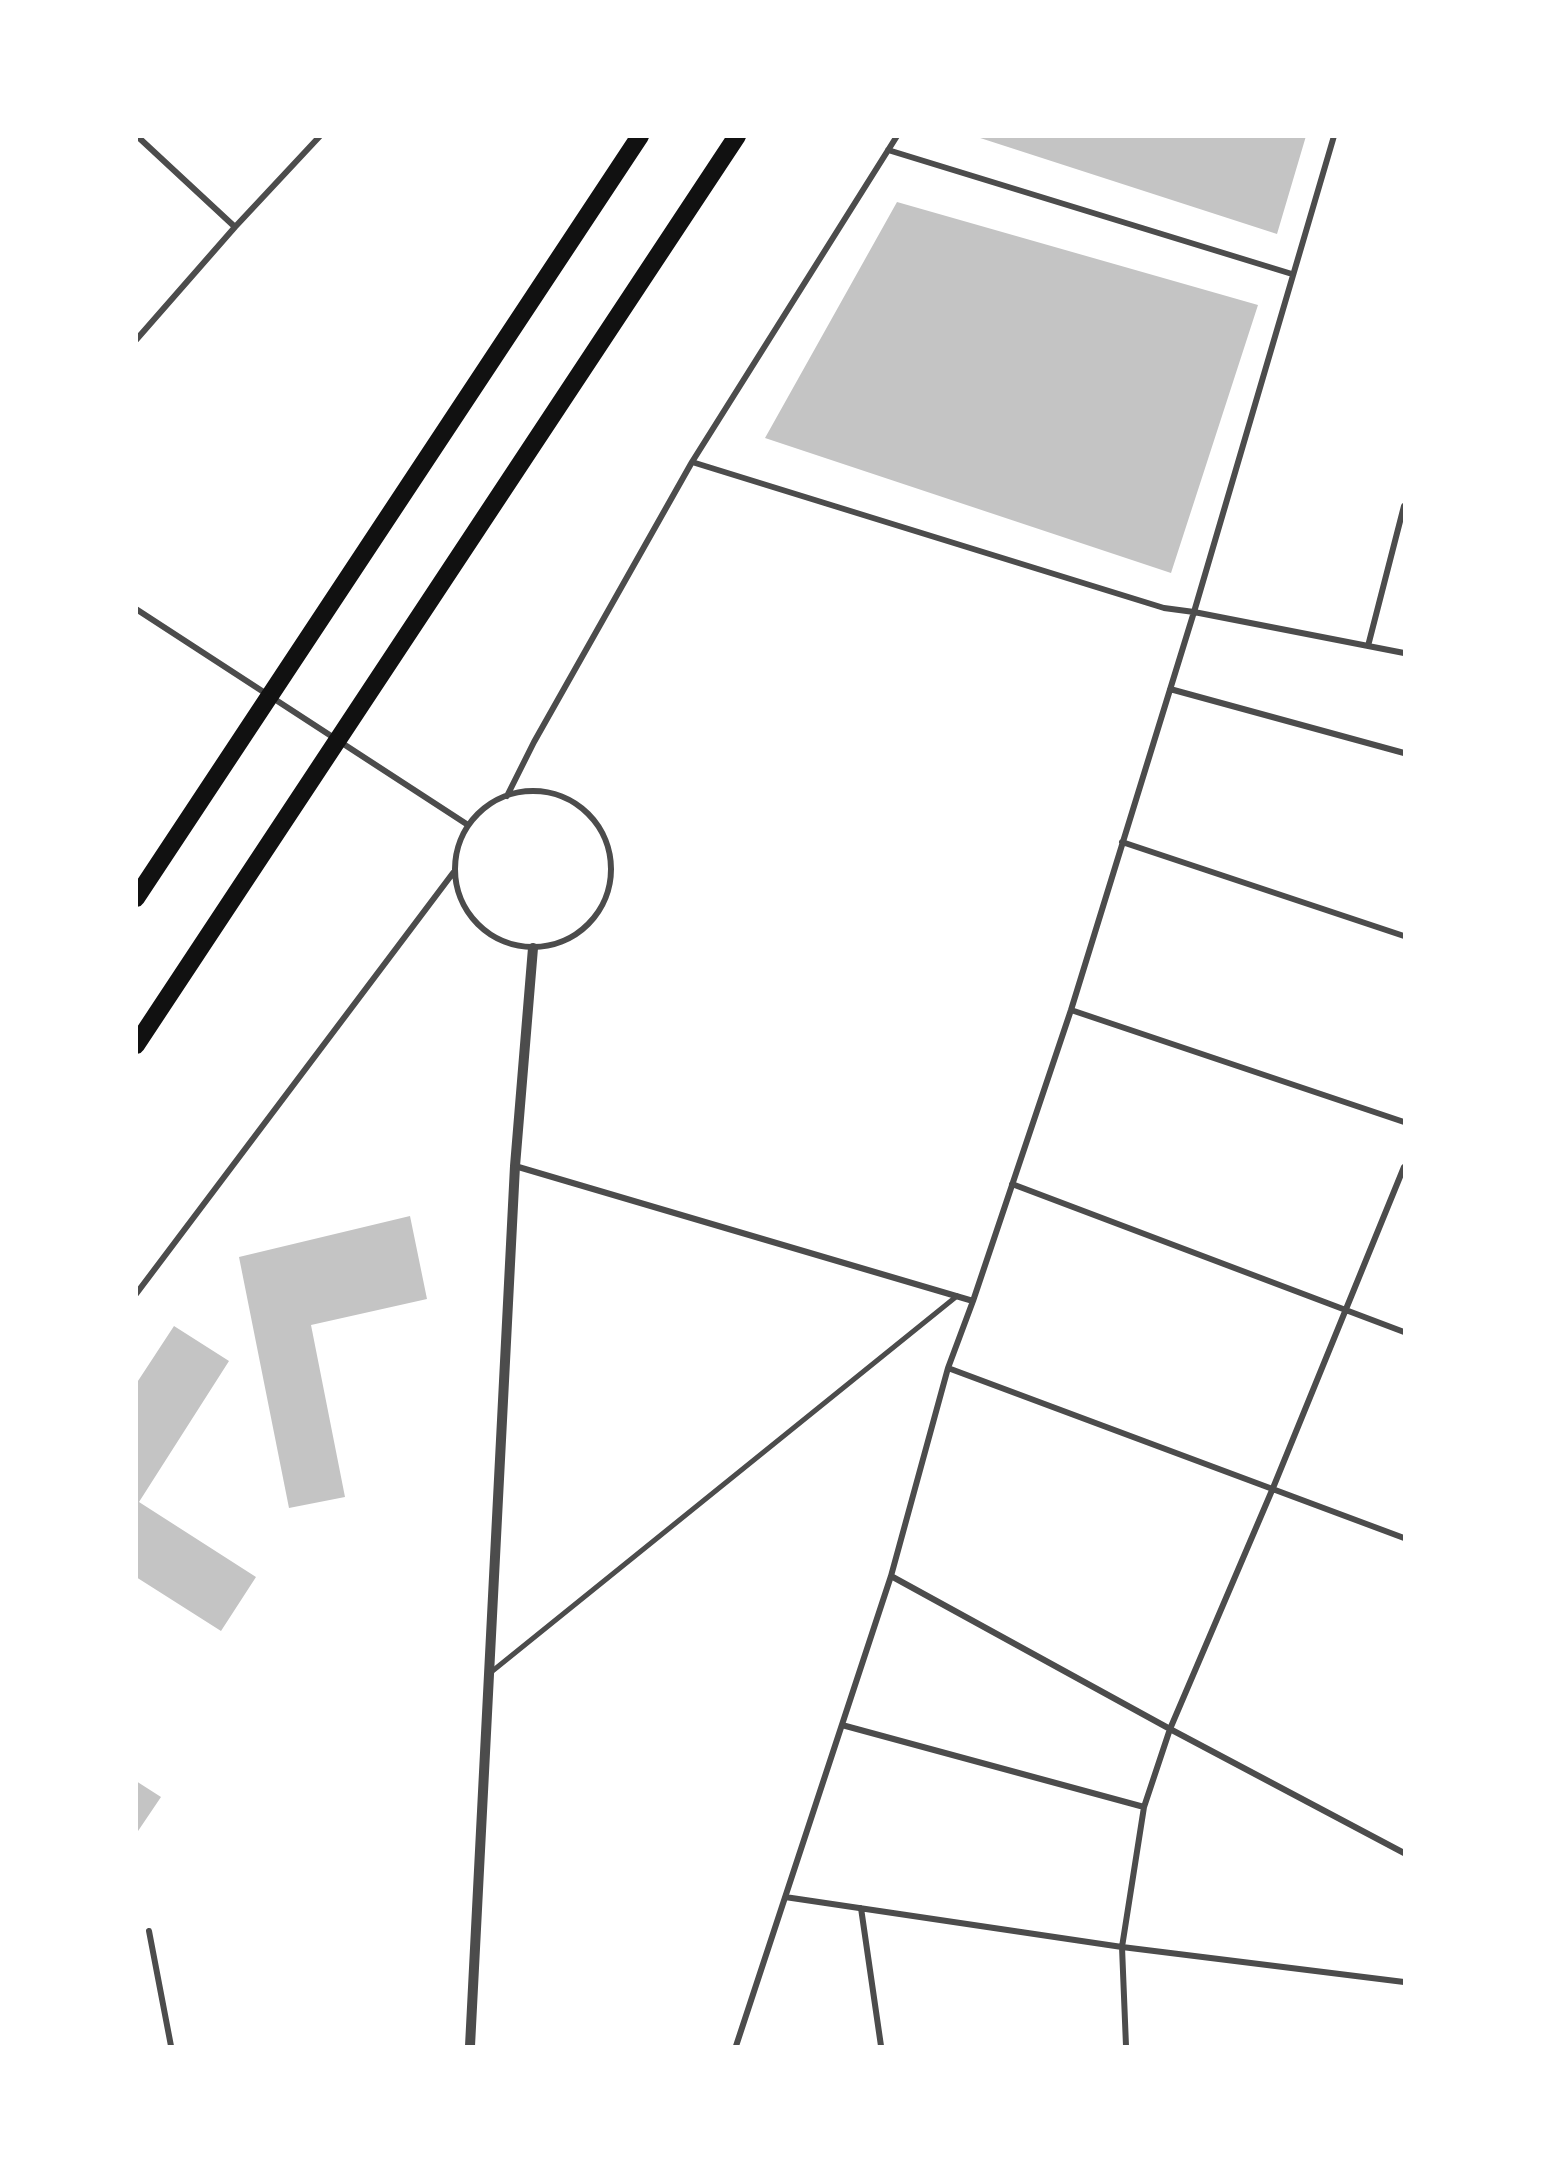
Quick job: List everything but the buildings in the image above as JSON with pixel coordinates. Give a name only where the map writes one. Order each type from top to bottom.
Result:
[{"type":"highway","points":[[136,898],[640,136]]},
{"type":"highway","points":[[136,1045],[737,136]]},
{"type":"street","points":[[137,136],[235,227]]},
{"type":"street","points":[[136,340],[235,227],[320,136]]},
{"type":"street","points":[[507,796],[534,742],[692,462],[897,136]]},
{"type":"street","points":[[736,2046],[891,1576],[948,1368],[1071,1010],[1194,612],[1334,136]]},
{"type":"street","points":[[888,150],[1292,274]]},
{"type":"street","points":[[692,462],[1164,608],[1404,653]]},
{"type":"street","points":[[1368,646],[1404,506]]},
{"type":"street","points":[[136,609],[468,825]]},
{"type":"street","points":[[1170,689],[1404,753]]},
{"type":"street","points":[[136,1294],[453,873],[459,843],[468,825],[485,807],[507,796],[531,791],[556,794],[578,805],[597,823],[608,844],[612,869],[609,894],[597,916],[580,934],[558,945],[533,948],[506,943],[483,929],[465,909],[453,873]]},
{"type":"street","points":[[1122,842],[1404,936]]},
{"type":"street","points":[[470,2046],[514,1166],[533,948]]},
{"type":"street","points":[[1071,1010],[1404,1122]]},
{"type":"street","points":[[514,1166],[973,1300]]},
{"type":"street","points":[[1126,2046],[1122,1947],[1144,1807],[1170,1729],[1273,1488],[1404,1167]]},
{"type":"street","points":[[1012,1184],[1404,1332]]},
{"type":"street","points":[[489,1674],[957,1296]]},
{"type":"street","points":[[948,1368],[1404,1538]]},
{"type":"street","points":[[891,1576],[1170,1729],[1404,1852]]},
{"type":"street","points":[[842,1725],[1144,1807]]},
{"type":"street","points":[[785,1897],[1122,1947],[1404,1982]]},
{"type":"street","points":[[861,1908],[881,2046]]},
{"type":"street","points":[[149,1931],[171,2046]]}]
